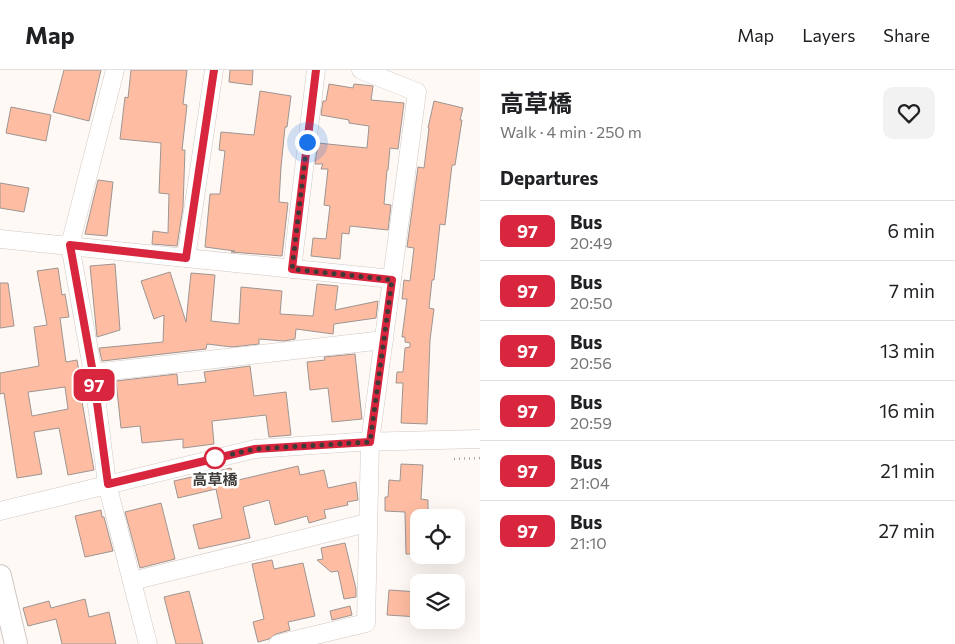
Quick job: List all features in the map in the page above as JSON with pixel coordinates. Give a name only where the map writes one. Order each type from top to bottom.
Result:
[{"type":"street","points":[[115,70],[70,245],[93,373],[108,484],[148,644]]},
{"type":"street","points":[[186,258],[214,70]]},
{"type":"street","points":[[292,269],[316,70]]},
{"type":"street","points":[[278,644],[366,623],[370,442],[417,92],[361,70]]},
{"type":"street","points":[[0,239],[392,280]]},
{"type":"street","points":[[93,373],[384,340]]},
{"type":"street","points":[[0,511],[255,449],[370,442],[480,440]]},
{"type":"street","points":[[132,581],[368,523]]},
{"type":"street","points":[[0,576],[16,644]]},
{"type":"path","points":[[454,459],[480,458]]},
{"type":"building","points":[[64,70],[101,70],[89,121],[53,112]]},
{"type":"building","points":[[131,70],[187,70],[183,104],[187,105],[182,150],[185,150],[183,207],[177,246],[152,244],[153,231],[168,233],[169,194],[159,193],[161,143],[120,139],[125,97],[128,98]]},
{"type":"building","points":[[230,70],[253,70],[252,85],[229,82]]},
{"type":"building","points":[[329,84],[353,88],[354,84],[373,86],[371,100],[404,103],[398,149],[390,148],[387,170],[384,204],[391,205],[388,230],[350,226],[349,234],[342,233],[340,259],[311,256],[313,238],[326,239],[330,206],[324,205],[328,169],[321,169],[323,164],[315,164],[318,143],[367,148],[369,126],[349,123],[349,120],[321,115],[323,101],[326,101]]},
{"type":"building","points":[[260,91],[291,96],[287,127],[285,127],[279,202],[288,203],[282,256],[231,252],[235,251],[205,247],[210,194],[220,194],[225,151],[219,150],[221,132],[254,135]]},
{"type":"building","points":[[434,101],[463,108],[460,120],[462,120],[455,165],[452,165],[445,225],[440,224],[434,280],[432,280],[429,308],[434,309],[430,340],[427,424],[401,423],[403,383],[396,383],[397,372],[403,372],[405,348],[410,347],[410,343],[405,342],[405,337],[402,337],[407,299],[402,299],[404,280],[410,281],[414,248],[407,247],[418,167],[424,168],[428,128]]},
{"type":"building","points":[[11,107],[51,115],[46,141],[6,133]]},
{"type":"building","points":[[98,180],[113,182],[107,236],[85,234]]},
{"type":"building","points":[[0,183],[29,188],[24,212],[0,208]]},
{"type":"building","points":[[115,264],[120,330],[97,337],[90,266]]},
{"type":"building","points":[[58,268],[62,295],[65,294],[69,317],[60,318],[66,362],[77,360],[83,395],[81,396],[94,470],[68,475],[59,428],[34,432],[42,474],[17,478],[4,393],[0,394],[0,373],[39,366],[34,327],[47,325],[37,271]],"holes":[[[65,387],[68,409],[32,416],[28,392]]]},
{"type":"building","points":[[170,272],[186,322],[191,273],[215,275],[211,321],[239,324],[241,287],[282,291],[280,314],[313,316],[317,284],[338,286],[335,310],[378,301],[376,318],[334,324],[333,334],[296,329],[295,339],[284,341],[259,339],[259,344],[232,347],[207,344],[206,349],[102,361],[99,348],[163,342],[164,315],[154,319],[141,281]]},
{"type":"building","points":[[0,283],[8,283],[14,326],[0,328]]},
{"type":"building","points":[[355,354],[362,419],[332,422],[328,388],[310,390],[307,362],[325,360],[324,357]]},
{"type":"building","points":[[250,366],[254,396],[286,392],[291,435],[269,437],[266,415],[212,421],[214,444],[183,448],[183,439],[142,443],[140,426],[121,428],[116,381],[177,374],[178,385],[206,382],[204,372]]},
{"type":"building","points":[[401,464],[423,465],[421,499],[428,500],[428,509],[410,509],[410,554],[406,554],[405,512],[385,511],[385,497],[388,497],[389,480],[400,481]]},
{"type":"building","points":[[298,466],[300,475],[324,470],[328,488],[356,482],[358,500],[347,502],[348,505],[324,510],[326,518],[309,523],[307,516],[275,525],[269,500],[243,507],[250,538],[199,549],[193,525],[222,518],[216,489],[178,498],[174,481],[231,468],[234,481]]},
{"type":"building","points":[[161,503],[175,559],[140,568],[125,512]]},
{"type":"building","points":[[101,510],[113,551],[85,557],[75,516]]},
{"type":"building","points":[[345,543],[356,589],[356,597],[344,599],[338,571],[331,572],[317,560],[323,559],[321,548]]},
{"type":"building","points":[[272,560],[274,569],[303,563],[315,616],[288,622],[290,630],[258,642],[253,622],[264,619],[252,564]]},
{"type":"building","points":[[389,590],[410,591],[410,616],[387,615]]},
{"type":"building","points":[[189,591],[203,644],[176,644],[164,597]]},
{"type":"building","points":[[85,599],[89,617],[109,612],[116,644],[62,644],[56,619],[28,626],[23,608],[49,601],[51,608]]},
{"type":"building","points":[[350,606],[352,615],[332,620],[330,611]]},
{"type":"bus line","name":"97","points":[[214,70],[186,258],[70,245],[93,373],[108,484],[255,449],[370,442],[392,280],[292,269],[316,70]]},
{"type":"place","name":"高草橋","points":[[215,458]]},
{"type":"route","points":[[215,458],[255,449],[370,442],[392,280],[292,269],[307,142]]}]
